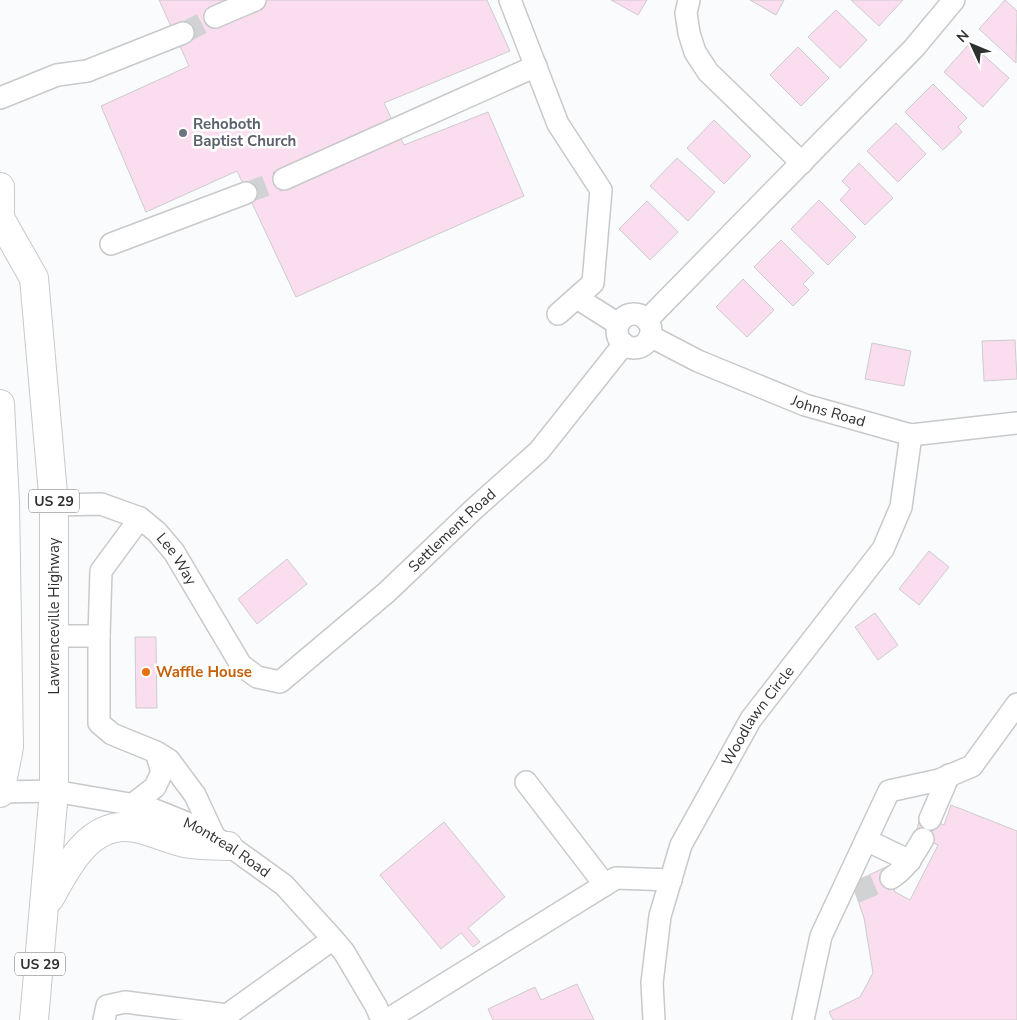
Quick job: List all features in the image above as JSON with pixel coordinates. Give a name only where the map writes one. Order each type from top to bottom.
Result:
[{"type":"main road","points":[[0,187],[0,224]]},
{"type":"main road","name":"Lawrenceville Highway","points":[[0,220],[34,278],[54,504],[54,791],[34,1020]]},
{"type":"main road","points":[[0,404],[5,503],[9,747],[0,792]]},
{"type":"main road","points":[[44,908],[67,866],[85,844],[96,836],[116,827],[134,827],[189,844],[222,842]]},
{"type":"street","points":[[215,17],[255,0]]},
{"type":"street","points":[[510,0],[558,124],[600,190],[593,284],[558,314]]},
{"type":"street","points":[[689,0],[686,13],[689,33],[695,52],[708,72],[802,163]]},
{"type":"street","points":[[577,298],[621,334],[628,347],[644,345],[649,328],[802,163],[914,48],[954,0]]},
{"type":"street","points":[[0,98],[57,75],[87,71],[183,32]]},
{"type":"street","points":[[284,179],[536,66]]},
{"type":"street","points":[[111,244],[246,192]]},
{"type":"street","points":[[621,334],[626,316],[631,314],[637,314],[649,328]]},
{"type":"street","name":"Johns Road","points":[[649,328],[698,361],[805,405],[911,435],[1017,423]]},
{"type":"street","name":"Settlement Road","points":[[256,677],[280,682],[387,592],[474,509],[539,451],[621,334]]},
{"type":"street","name":"Woodlawn Circle","points":[[654,1020],[652,983],[660,916],[681,845],[751,719],[883,549],[902,507],[911,435]]},
{"type":"street","name":"Lee Way","points":[[54,504],[102,504],[140,518],[157,532],[174,552],[241,666],[256,677]]},
{"type":"street","points":[[140,518],[101,571],[99,723],[112,734],[156,752],[169,760],[195,795],[222,842]]},
{"type":"street","points":[[54,636],[99,636]]},
{"type":"street","points":[[803,1020],[821,936],[846,897],[866,840],[889,791],[938,780],[972,766],[1017,704]]},
{"type":"street","points":[[132,805],[156,787],[162,772],[156,752]]},
{"type":"street","points":[[930,819],[949,775]]},
{"type":"street","points":[[526,782],[605,885]]},
{"type":"street","name":"Montreal Road","points":[[0,792],[54,791],[147,807],[199,828],[284,885],[344,952],[376,1006],[382,1020]]},
{"type":"street","points":[[892,878],[910,861],[922,839]]},
{"type":"street","points":[[866,840],[910,861]]},
{"type":"street","points":[[387,1020],[616,878],[671,880]]},
{"type":"street","points":[[104,1020],[106,1006],[125,1002],[158,1013],[226,1017],[334,939]]},
{"type":"building","points":[[159,0],[487,0],[510,51],[384,103],[404,145],[488,112],[524,196],[296,297],[237,171],[146,212],[101,106],[189,66]]},
{"type":"building","points":[[611,0],[647,0],[638,15]]},
{"type":"building","points":[[750,0],[784,0],[776,15]]},
{"type":"building","points":[[851,0],[903,0],[879,26]]},
{"type":"building","points":[[1005,0],[1017,11],[1016,63],[979,29]]},
{"type":"building","points":[[836,10],[867,40],[840,68],[808,37]]},
{"type":"building","points":[[970,43],[1009,78],[983,107],[944,72]]},
{"type":"building","points":[[798,47],[829,78],[801,106],[770,75]]},
{"type":"building","points":[[933,84],[967,118],[958,127],[962,132],[943,150],[905,112]]},
{"type":"building","points":[[714,120],[751,156],[724,184],[687,148]]},
{"type":"building","points":[[896,123],[926,154],[898,182],[867,151]]},
{"type":"building","points":[[677,158],[715,192],[688,221],[650,186]]},
{"type":"building","points":[[859,163],[893,198],[865,225],[840,200],[850,189],[842,181]]},
{"type":"building","points":[[819,200],[856,237],[828,265],[791,229]]},
{"type":"building","points":[[647,201],[678,232],[650,260],[619,229]]},
{"type":"building","points":[[781,240],[814,273],[803,284],[809,290],[793,306],[754,267]]},
{"type":"building","points":[[743,279],[774,310],[747,337],[716,307]]},
{"type":"building","points":[[1015,340],[1017,379],[984,381],[982,341]]},
{"type":"building","points":[[872,343],[911,351],[904,386],[865,379]]},
{"type":"building","points":[[929,551],[949,567],[919,605],[899,589]]},
{"type":"building","points":[[287,559],[307,584],[257,624],[238,599]]},
{"type":"building","points":[[875,613],[898,645],[878,660],[855,627]]},
{"type":"building","name":"Waffle House","points":[[135,637],[156,637],[157,708],[136,708]]},
{"type":"building","points":[[951,805],[1017,831],[1017,1020],[833,1020],[829,1012],[860,997],[873,973],[864,918],[852,883],[888,866],[895,892],[910,900],[938,845],[915,835],[921,815],[944,825]]},
{"type":"building","points":[[444,822],[505,897],[468,928],[480,942],[473,947],[461,933],[441,949],[380,875]]},
{"type":"building","points":[[577,984],[594,1020],[493,1020],[488,1009],[535,987],[541,1000]]},
{"type":"tunnel","points":[[183,33],[215,17]]},
{"type":"tunnel","points":[[246,193],[284,179]]},
{"type":"tunnel","points":[[855,893],[891,878]]},
{"type":"place","name":"Rehoboth Baptist Church","points":[[183,133]]},
{"type":"place","name":"Waffle House","points":[[146,672]]}]
